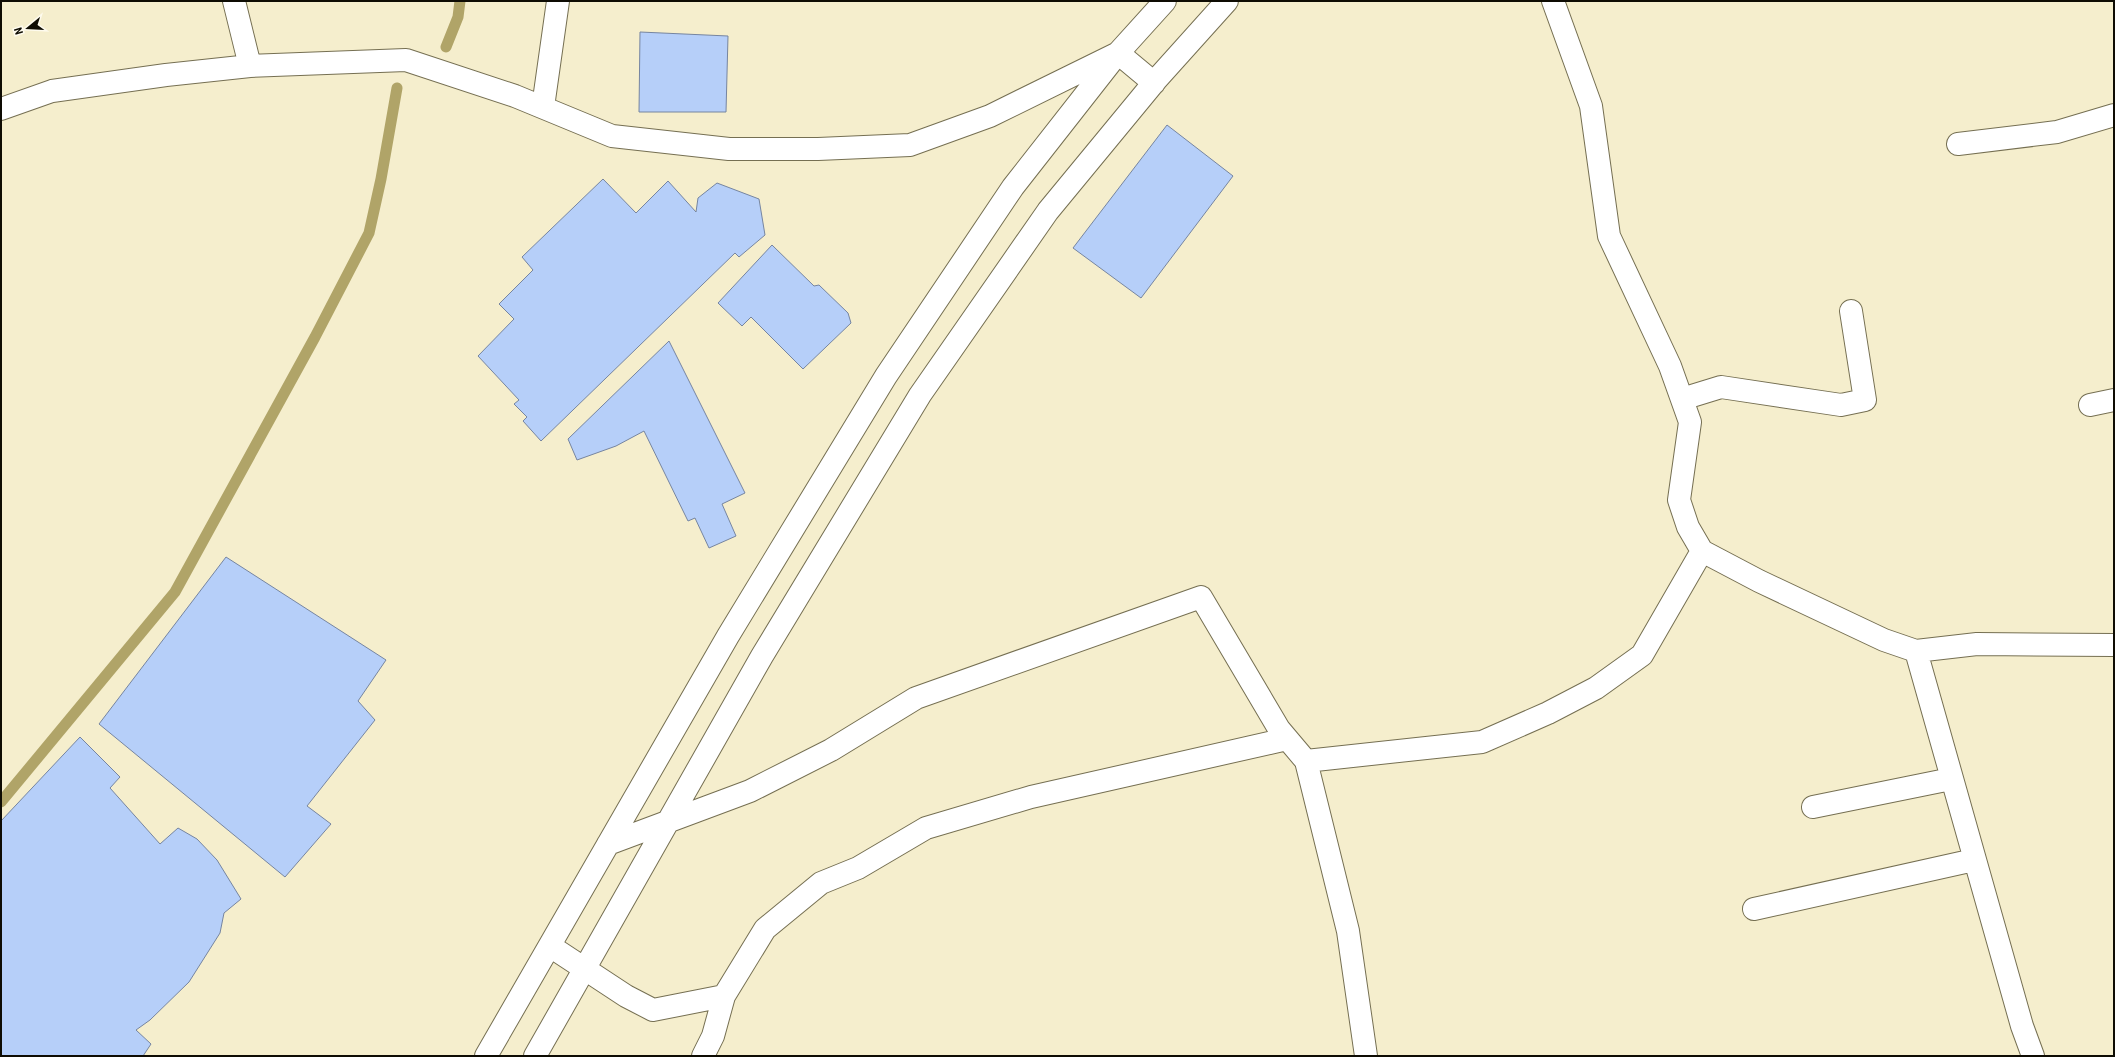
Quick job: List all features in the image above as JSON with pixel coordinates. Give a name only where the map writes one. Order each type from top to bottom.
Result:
[{"type":"street","points":[[234,1],[250,66]]},
{"type":"street","points":[[543,107],[558,1]]},
{"type":"street","points":[[486,1056],[728,636],[886,376],[1013,187],[1118,54],[1165,1]]},
{"type":"street","points":[[535,1056],[762,656],[920,395],[1048,211],[1154,84],[1227,1]]},
{"type":"street","points":[[1553,1],[1591,106],[1609,236],[1670,366],[1690,422],[1679,500],[1688,527],[1702,551],[1759,581],[1870,634],[1916,651],[1977,644],[2114,645]]},
{"type":"street","points":[[1,109],[52,91],[166,75],[250,66],[406,60],[515,96],[612,136],[721,148],[818,149],[910,145],[990,116],[1118,54]]},
{"type":"street","points":[[1118,54],[1154,84]]},
{"type":"street","points":[[1958,144],[2057,132],[2114,115]]},
{"type":"street","points":[[1682,399],[1721,387],[1841,405],[1865,400],[1851,311]]},
{"type":"street","points":[[2090,405],[2114,400]]},
{"type":"street","points":[[1306,761],[1482,742],[1548,713],[1596,688],[1642,655],[1702,551]]},
{"type":"street","points":[[608,844],[750,791],[831,750],[916,698],[1201,596],[1287,739],[1306,761],[1348,931],[1366,1056]]},
{"type":"street","points":[[1916,651],[1974,860],[2022,1026],[2033,1056]]},
{"type":"street","points":[[703,1056],[713,1036],[724,996],[765,929],[821,883],[858,868],[926,828],[1031,797],[1287,739]]},
{"type":"street","points":[[1813,807],[1951,780]]},
{"type":"street","points":[[1754,910],[1974,860]]},
{"type":"street","points":[[550,946],[626,996],[653,1010],[724,996]]},
{"type":"building","points":[[640,32],[728,36],[726,112],[639,112]]},
{"type":"building","points":[[1167,125],[1233,176],[1141,298],[1073,248]]},
{"type":"building","points":[[603,179],[636,213],[668,181],[696,212],[698,198],[717,183],[759,199],[765,235],[739,257],[735,253],[541,441],[523,421],[527,417],[514,404],[519,400],[478,356],[514,319],[499,304],[533,270],[522,257]]},
{"type":"building","points":[[772,245],[814,286],[819,285],[848,313],[851,323],[803,369],[751,317],[742,326],[718,303]]},
{"type":"building","points":[[669,341],[745,493],[722,504],[736,536],[709,548],[695,518],[688,521],[644,431],[616,446],[577,460],[568,439]]},
{"type":"building","points":[[226,557],[386,660],[358,701],[375,720],[307,806],[331,824],[285,877],[99,724]]},
{"type":"building","points":[[80,737],[120,777],[110,788],[160,844],[178,828],[197,839],[217,860],[241,899],[224,913],[220,933],[189,982],[150,1020],[136,1030],[151,1044],[143,1056],[1,1056],[1,821]]},
{"type":"waterway","points":[[446,47],[458,17],[460,1]]},
{"type":"waterway","points":[[1,802],[175,592],[315,337],[369,233],[381,179],[397,88]]}]
